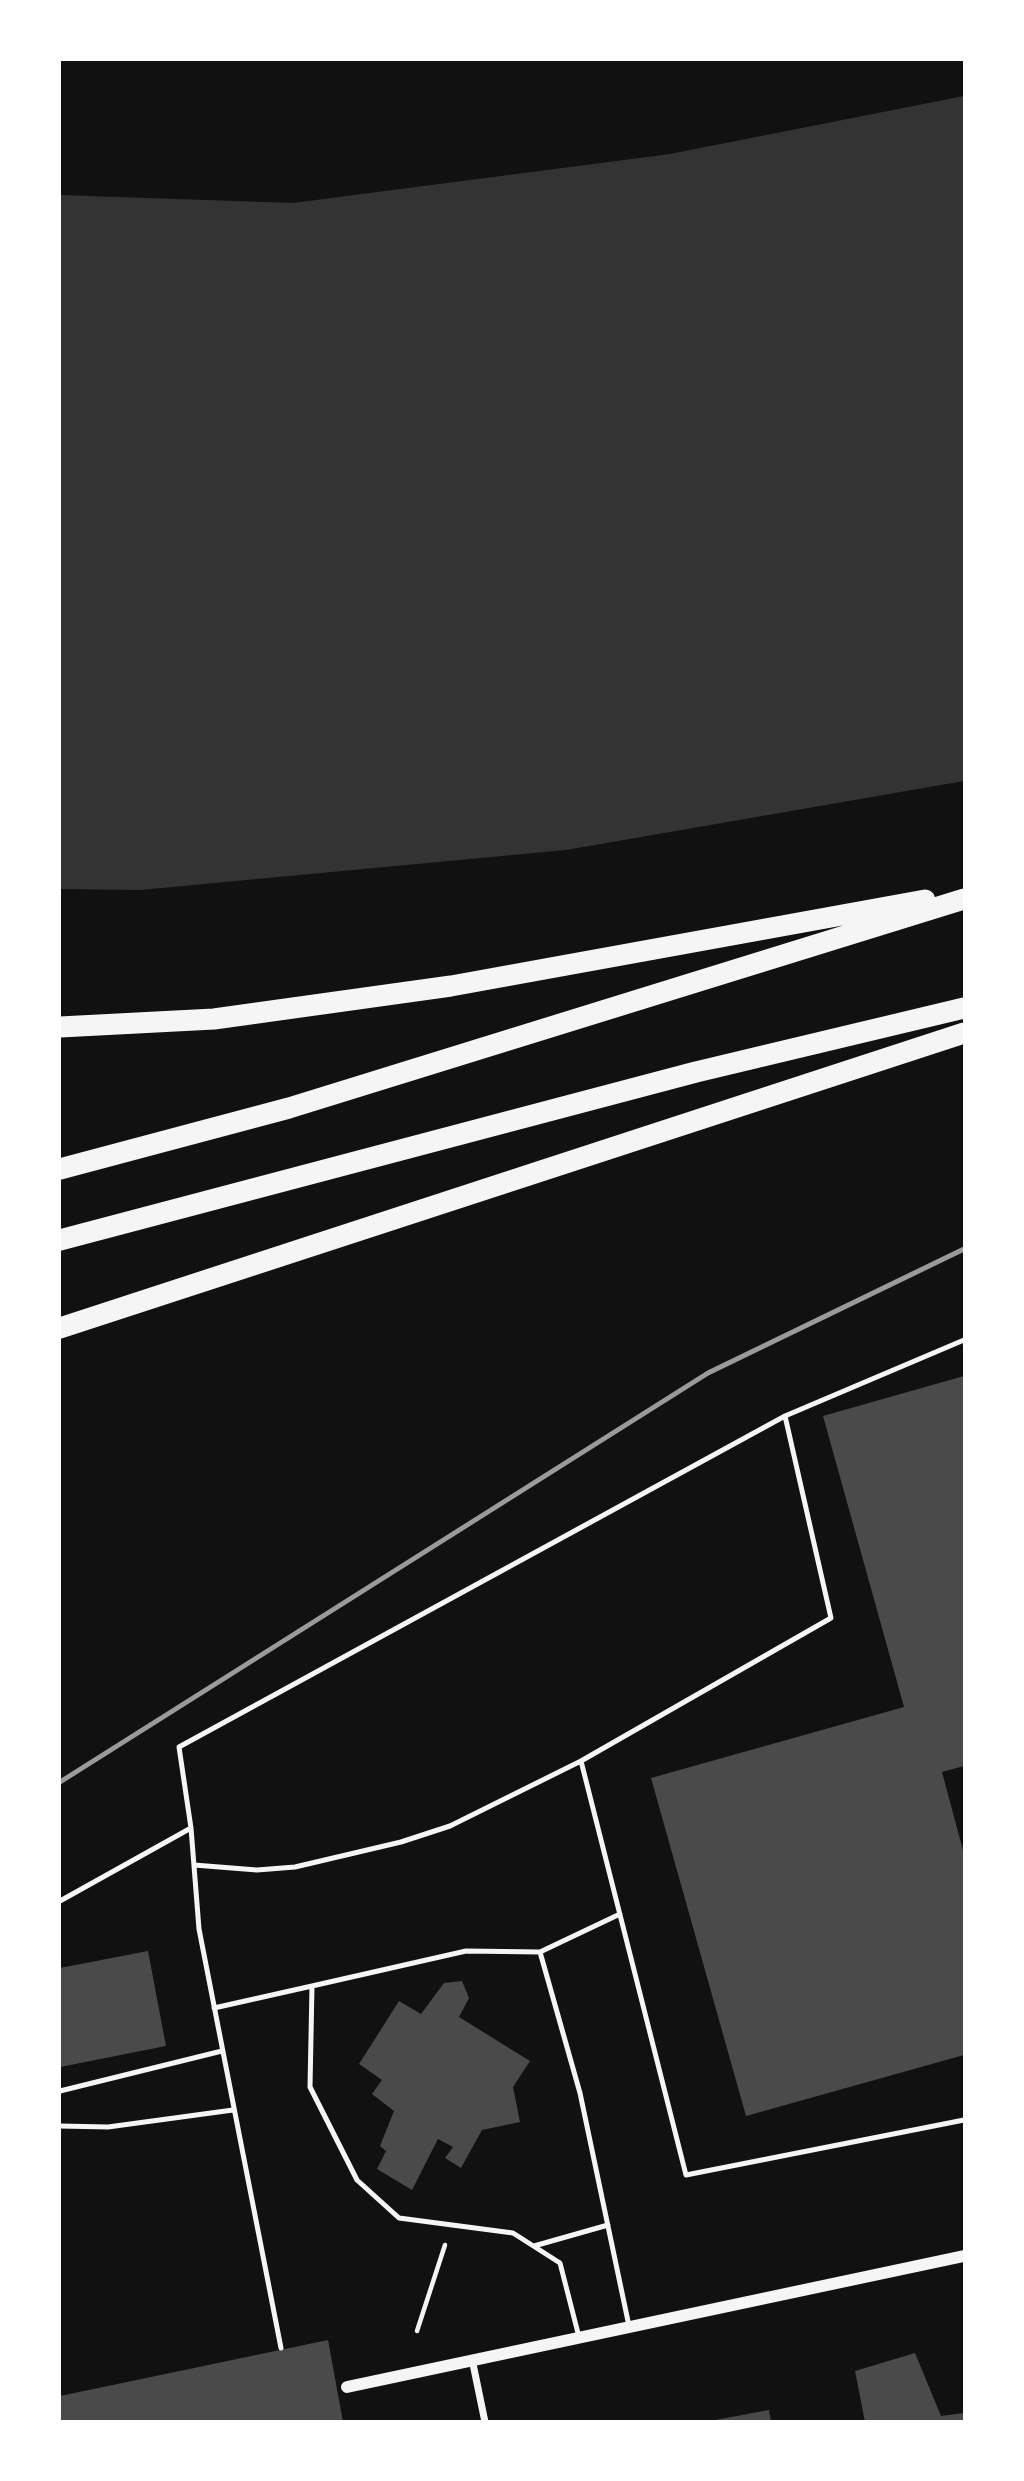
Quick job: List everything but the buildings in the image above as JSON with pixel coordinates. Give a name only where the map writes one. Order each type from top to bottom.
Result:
[{"type":"highway","points":[[60,1027],[214,1019],[451,986],[964,892]]},
{"type":"highway","points":[[60,1170],[289,1108],[964,899]]},
{"type":"highway","points":[[60,1240],[696,1072],[964,1009]]},
{"type":"highway","points":[[60,1328],[964,1033]]},
{"type":"street","points":[[347,2387],[964,2256]]},
{"type":"street","points":[[472,2359],[485,2421]]},
{"type":"lane","points":[[281,2348],[199,1929],[191,1828],[179,1747],[785,1416],[964,1340]]},
{"type":"lane","points":[[194,1865],[257,1870],[295,1867],[401,1842],[450,1826],[581,1761],[831,1618],[785,1416]]},
{"type":"lane","points":[[581,1761],[686,2175],[964,2120]]},
{"type":"lane","points":[[60,1901],[191,1828]]},
{"type":"lane","points":[[214,2008],[466,1951],[540,1952],[620,1914]]},
{"type":"lane","points":[[540,1952],[580,2093],[629,2326]]},
{"type":"lane","points":[[312,1986],[310,2087],[357,2180],[399,2218],[513,2233],[560,2263],[579,2337]]},
{"type":"lane","points":[[60,2091],[222,2051]]},
{"type":"lane","points":[[60,2126],[108,2127],[233,2110]]},
{"type":"lane","points":[[534,2246],[608,2225]]},
{"type":"path","points":[[417,2331],[448,2237]]},
{"type":"shaded area","points":[[964,96],[964,781],[566,850],[140,890],[60,889],[60,195],[293,203],[670,154]]},
{"type":"railway","points":[[60,1782],[708,1373],[964,1249]]}]
